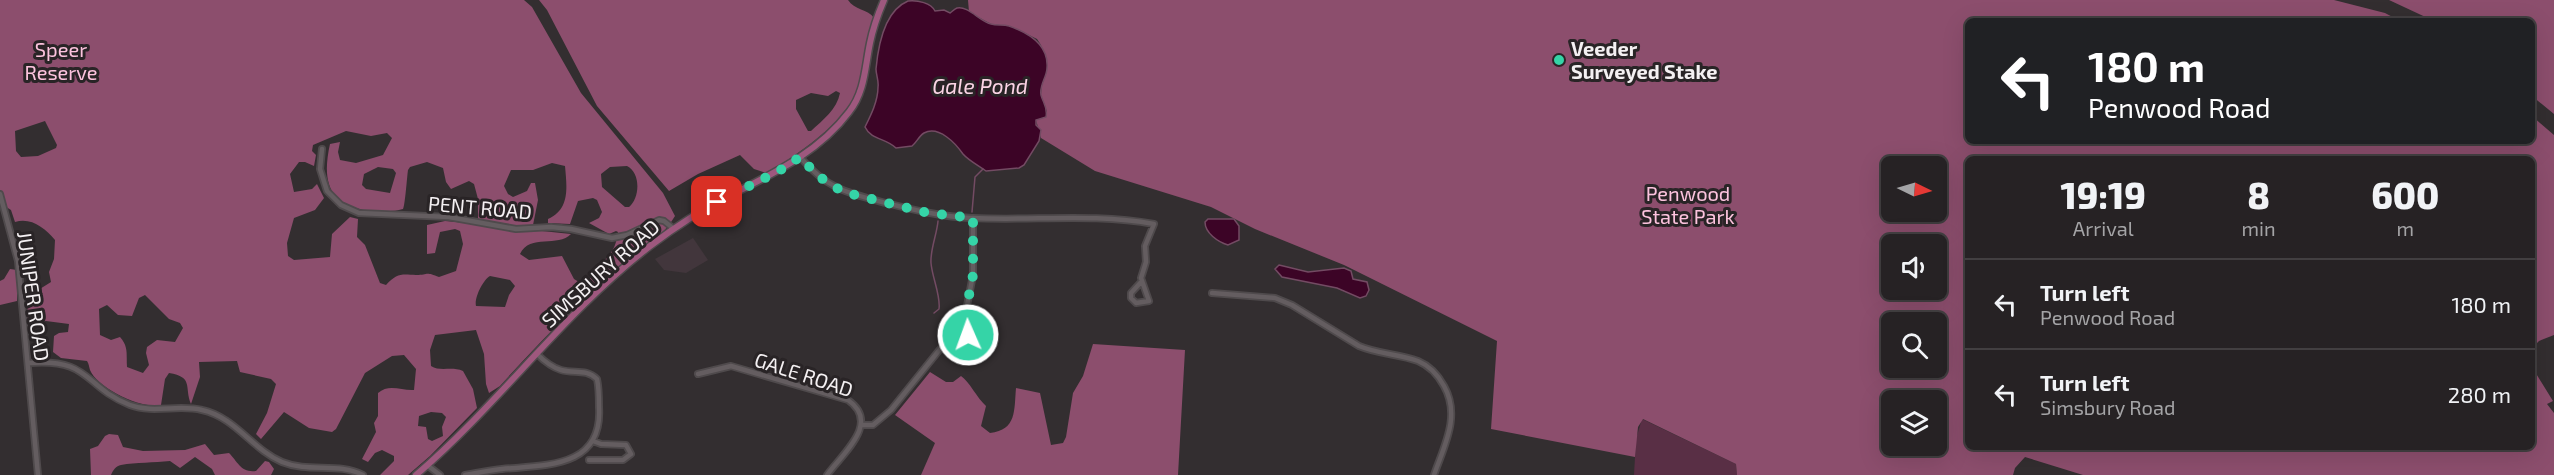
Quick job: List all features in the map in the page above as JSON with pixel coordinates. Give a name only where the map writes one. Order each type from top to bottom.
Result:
[{"type":"main road","name":"SIMSBURY ROAD","points":[[416,475],[612,279],[674,229],[717,202],[779,171],[800,157],[842,121],[856,102],[864,80],[874,27],[884,0]]},
{"type":"street","name":"PENT ROAD","points":[[322,149],[320,169],[327,191],[341,205],[359,213],[449,217],[516,229],[551,227],[612,238],[627,235],[659,220],[674,229]]},
{"type":"street","points":[[800,157],[818,176],[843,192],[928,213],[973,218],[1106,219],[1154,224],[1145,246],[1146,262],[1142,281],[1131,293],[1131,298],[1136,303],[1149,301],[1142,281]]},
{"type":"street","name":"JUNIPER ROAD","points":[[0,194],[18,261],[38,475]]},
{"type":"street","points":[[862,425],[873,425],[891,410],[945,343],[955,336],[968,334],[964,328],[964,321],[973,275],[973,218]]},
{"type":"street","points":[[1212,293],[1275,298],[1292,305],[1359,346],[1420,362],[1433,370],[1449,396],[1452,408],[1452,422],[1434,475]]},
{"type":"street","points":[[467,475],[507,472],[558,464],[576,456],[593,441],[600,417],[596,378],[587,372],[554,368],[537,354]]},
{"type":"street","points":[[28,363],[54,362],[73,366],[92,378],[111,395],[137,407],[157,410],[195,409],[215,413],[232,424],[271,457],[292,465],[314,469],[350,469],[363,475]]},
{"type":"street","name":"GALE ROAD","points":[[698,374],[732,366],[848,400],[859,409],[862,425],[856,437],[827,475]]},
{"type":"street","points":[[589,460],[623,460],[631,454],[626,445],[601,444],[593,441]]},
{"type":"street","points":[[427,465],[440,475]]},
{"type":"shaded area","points":[[693,238],[708,260],[686,273],[664,270],[655,259]]},
{"type":"shaded area","points":[[1642,419],[1736,464],[1737,475],[1634,475],[1636,439]]},
{"type":"green space","name":"Speer Reserve","points":[[0,0],[524,0],[532,7],[581,93],[663,193],[675,216],[661,234],[593,291],[552,330],[500,386],[489,393],[486,384],[484,354],[476,330],[435,335],[430,350],[431,366],[438,369],[463,371],[473,389],[477,408],[408,475],[380,475],[394,461],[394,456],[382,450],[375,453],[368,462],[362,459],[376,432],[374,423],[378,416],[378,393],[387,388],[414,390],[416,369],[404,355],[392,356],[365,373],[336,429],[332,432],[309,428],[284,412],[261,439],[256,434],[267,413],[276,384],[271,379],[240,372],[237,361],[199,362],[200,377],[191,404],[185,380],[169,373],[165,379],[161,405],[153,406],[132,401],[111,390],[94,377],[87,361],[61,358],[53,352],[54,336],[68,332],[69,324],[46,321],[28,324],[27,297],[51,282],[49,272],[54,259],[55,240],[47,231],[32,222],[15,222],[11,210],[3,205],[0,206]],"holes":[[[45,121],[57,145],[56,148],[38,156],[21,157],[16,151],[15,131]],[[346,131],[371,136],[387,133],[392,138],[383,155],[356,163],[340,160],[338,152],[340,142],[330,144],[327,171],[332,192],[348,205],[360,209],[375,211],[403,209],[408,170],[410,167],[427,162],[443,168],[446,182],[451,189],[469,181],[474,184],[478,199],[478,224],[445,221],[427,225],[427,254],[435,253],[440,232],[455,229],[460,231],[463,244],[456,271],[439,277],[429,274],[396,276],[386,285],[380,283],[365,245],[357,237],[358,219],[350,217],[332,234],[330,257],[294,260],[288,256],[287,243],[294,218],[315,210],[324,198],[317,184],[312,189],[294,192],[290,174],[299,162],[314,166],[316,155],[312,151],[313,145]],[[552,163],[565,166],[566,197],[564,204],[555,215],[548,219],[548,223],[570,224],[578,201],[593,198],[597,200],[602,212],[599,218],[589,223],[609,234],[618,232],[611,253],[587,281],[582,284],[574,279],[562,256],[529,260],[520,254],[530,244],[559,240],[571,234],[532,230],[538,200],[535,183],[531,183],[527,191],[513,197],[508,194],[504,186],[511,170],[533,170]],[[627,166],[632,169],[637,180],[637,192],[629,207],[625,207],[602,187],[601,174],[610,167]],[[378,167],[393,169],[396,173],[390,193],[366,189],[362,185],[364,174]],[[490,276],[510,280],[515,286],[505,307],[476,306],[478,294]],[[145,295],[169,319],[180,323],[183,328],[175,342],[157,340],[147,347],[149,365],[143,373],[127,367],[126,348],[120,337],[111,340],[100,335],[99,309],[107,305],[118,315],[132,316],[139,298]],[[431,412],[442,413],[446,417],[442,427],[443,436],[432,441],[428,439],[426,427],[418,426],[419,416]]]},
{"type":"green space","points":[[539,0],[848,0],[874,18],[868,36],[858,90],[843,114],[818,138],[766,173],[754,169],[740,155],[698,174],[669,191],[597,106],[547,10]],"holes":[[[836,91],[840,93],[829,114],[811,131],[808,131],[796,109],[796,100],[811,93],[828,96]]]},
{"type":"green space","name":"Penwood State Park","points":[[968,0],[2334,0],[2385,13],[2394,18],[1965,18],[1965,144],[2535,144],[2535,119],[2554,135],[2554,335],[2535,345],[2535,156],[1965,156],[1965,450],[2535,450],[2535,372],[2553,401],[2547,404],[2554,413],[2554,475],[2083,475],[2025,457],[2015,468],[2013,475],[1737,475],[1736,464],[1643,419],[1638,427],[1635,457],[1491,429],[1497,341],[1344,265],[1255,229],[1211,207],[1095,171],[1041,138],[1036,120],[1047,112],[1041,95],[1042,82],[1047,69],[1041,45],[1037,39],[1008,26],[991,24],[969,12]]},
{"type":"green space","points":[[2389,0],[2554,0],[2554,114],[2535,98],[2535,18],[2428,18]]},
{"type":"green space","points":[[10,269],[17,270],[17,301],[0,305],[0,281]]},
{"type":"green space","points":[[1093,344],[1185,350],[1178,475],[921,475],[935,443],[895,415],[930,372],[946,382],[953,382],[961,376],[964,378],[986,406],[981,426],[990,433],[1005,428],[1010,423],[1014,411],[1016,388],[1040,393],[1051,445],[1063,443],[1073,393],[1083,376]]},
{"type":"green space","points":[[109,434],[118,435],[123,447],[143,451],[185,450],[205,444],[214,455],[229,453],[240,466],[247,470],[256,471],[265,461],[269,462],[274,469],[271,475],[215,475],[212,469],[195,457],[180,468],[170,461],[133,463],[118,466],[111,475],[91,475],[90,449],[98,446]]},
{"type":"water","name":"Gale Pond","points":[[908,1],[924,3],[935,11],[944,10],[950,13],[957,8],[965,9],[987,23],[1005,25],[1024,32],[1041,46],[1047,60],[1047,71],[1041,91],[1046,117],[1036,120],[1036,125],[1041,130],[1039,141],[1024,165],[1019,168],[986,171],[965,156],[941,133],[930,131],[924,133],[912,146],[896,148],[875,137],[865,127],[874,108],[878,92],[876,69],[878,50],[884,30],[893,13]]},
{"type":"water","points":[[1208,219],[1234,219],[1239,226],[1239,240],[1228,245],[1216,239],[1206,226],[1205,222]]},
{"type":"water","points":[[1279,265],[1308,272],[1344,268],[1351,271],[1353,279],[1367,282],[1369,290],[1366,296],[1360,298],[1337,288],[1282,277],[1275,269]]},
{"type":"waterway","points":[[972,212],[975,177],[983,169]]},
{"type":"waterway","points":[[934,313],[939,309],[939,304],[931,258],[938,221]]},
{"type":"place","name":"Veeder Surveyed Stake","points":[[1559,60]]},
{"type":"route","points":[[717,202],[779,171],[800,157],[818,176],[843,192],[928,213],[973,218],[973,275],[964,321],[964,328],[968,335]]}]
